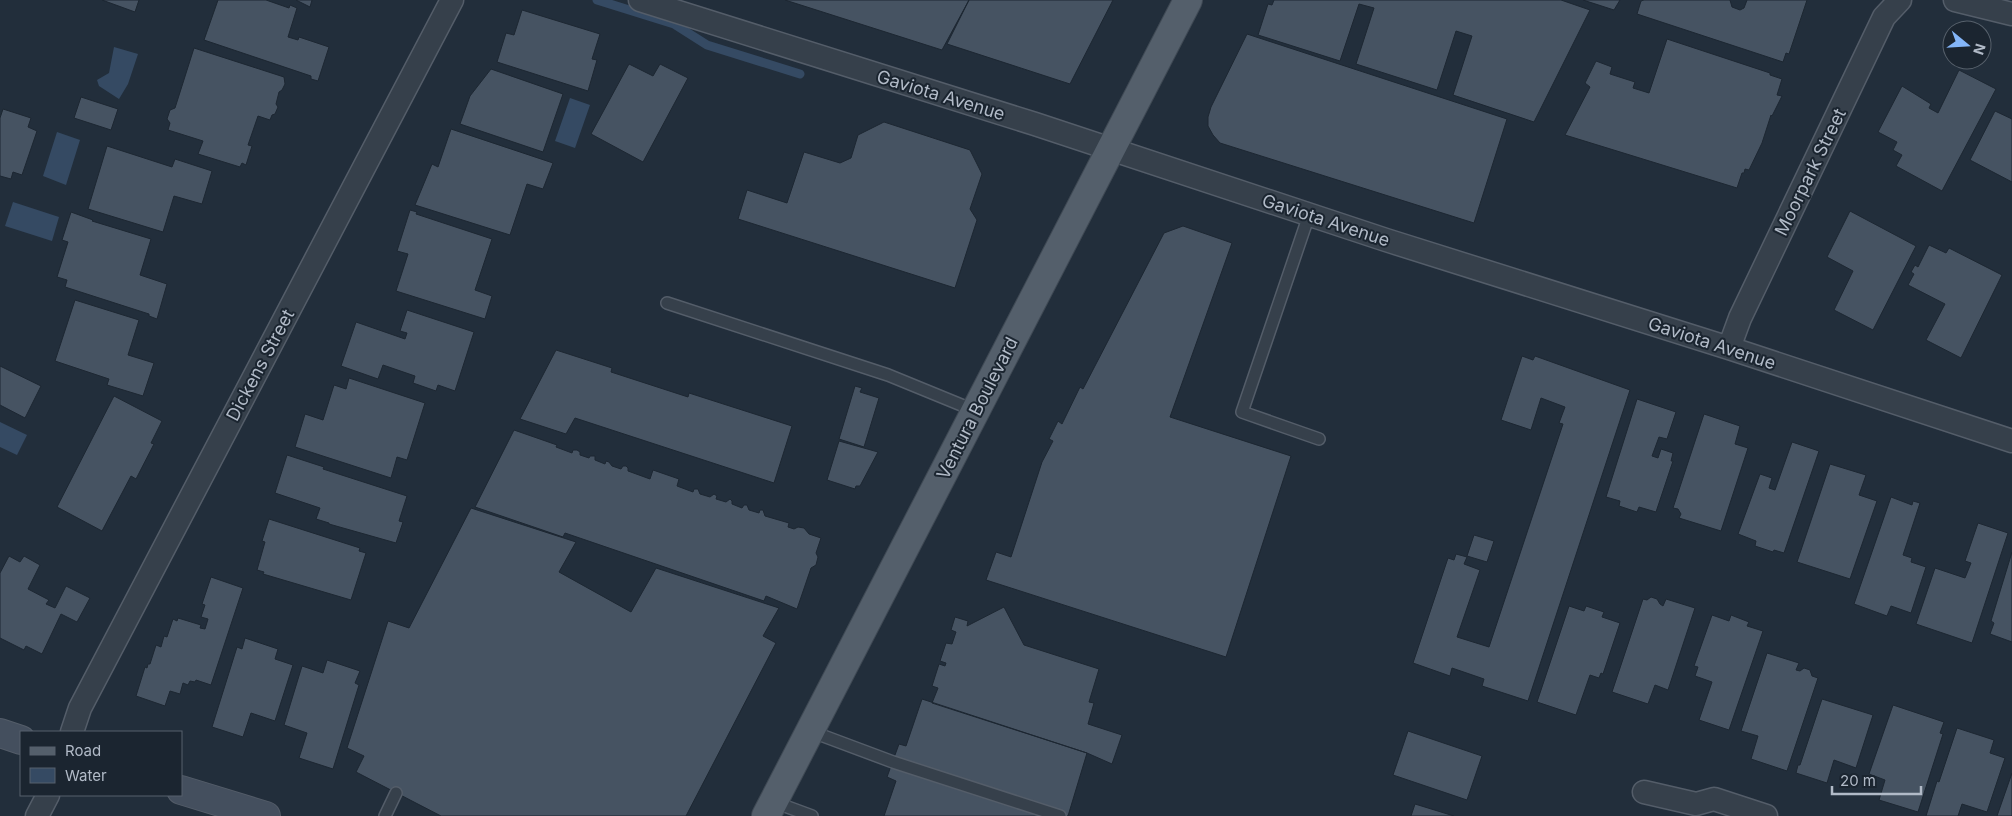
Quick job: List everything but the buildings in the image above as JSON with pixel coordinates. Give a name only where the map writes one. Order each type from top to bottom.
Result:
[{"type":"main road","name":"Ventura Boulevard","points":[[770,809],[1188,0]]},
{"type":"street","name":"Dickens Street","points":[[72,731],[80,708],[452,0]]},
{"type":"street","name":"Gaviota Avenue","points":[[640,0],[1729,348],[2012,441]]},
{"type":"street","name":"Moorpark Street","points":[[1729,348],[1740,318],[1884,18],[1900,0]]},
{"type":"street","points":[[1955,0],[2012,14]]},
{"type":"street","points":[[0,733],[20,740]]},
{"type":"street","points":[[182,790],[266,816]]},
{"type":"street","points":[[1644,792],[1696,804],[1714,799],[1766,816]]},
{"type":"street","points":[[37,816],[47,796]]},
{"type":"lane","points":[[1309,215],[1242,412],[1319,439]]},
{"type":"lane","points":[[666,303],[888,375],[976,412]]},
{"type":"lane","points":[[809,731],[893,762],[1060,816]]},
{"type":"lane","points":[[385,816],[396,793]]},
{"type":"lane","points":[[770,809],[812,816]]},
{"type":"water","points":[[114,47],[138,54],[128,84],[119,99],[99,86],[97,80],[109,73]]},
{"type":"water","points":[[570,98],[590,105],[575,148],[555,141]]},
{"type":"water","points":[[57,132],[80,140],[66,185],[43,176]]},
{"type":"water","points":[[13,202],[59,217],[52,241],[5,226]]},
{"type":"water","points":[[0,422],[27,435],[17,455],[0,447]]},
{"type":"waterway","points":[[597,0],[674,24],[707,45],[800,74]]}]
